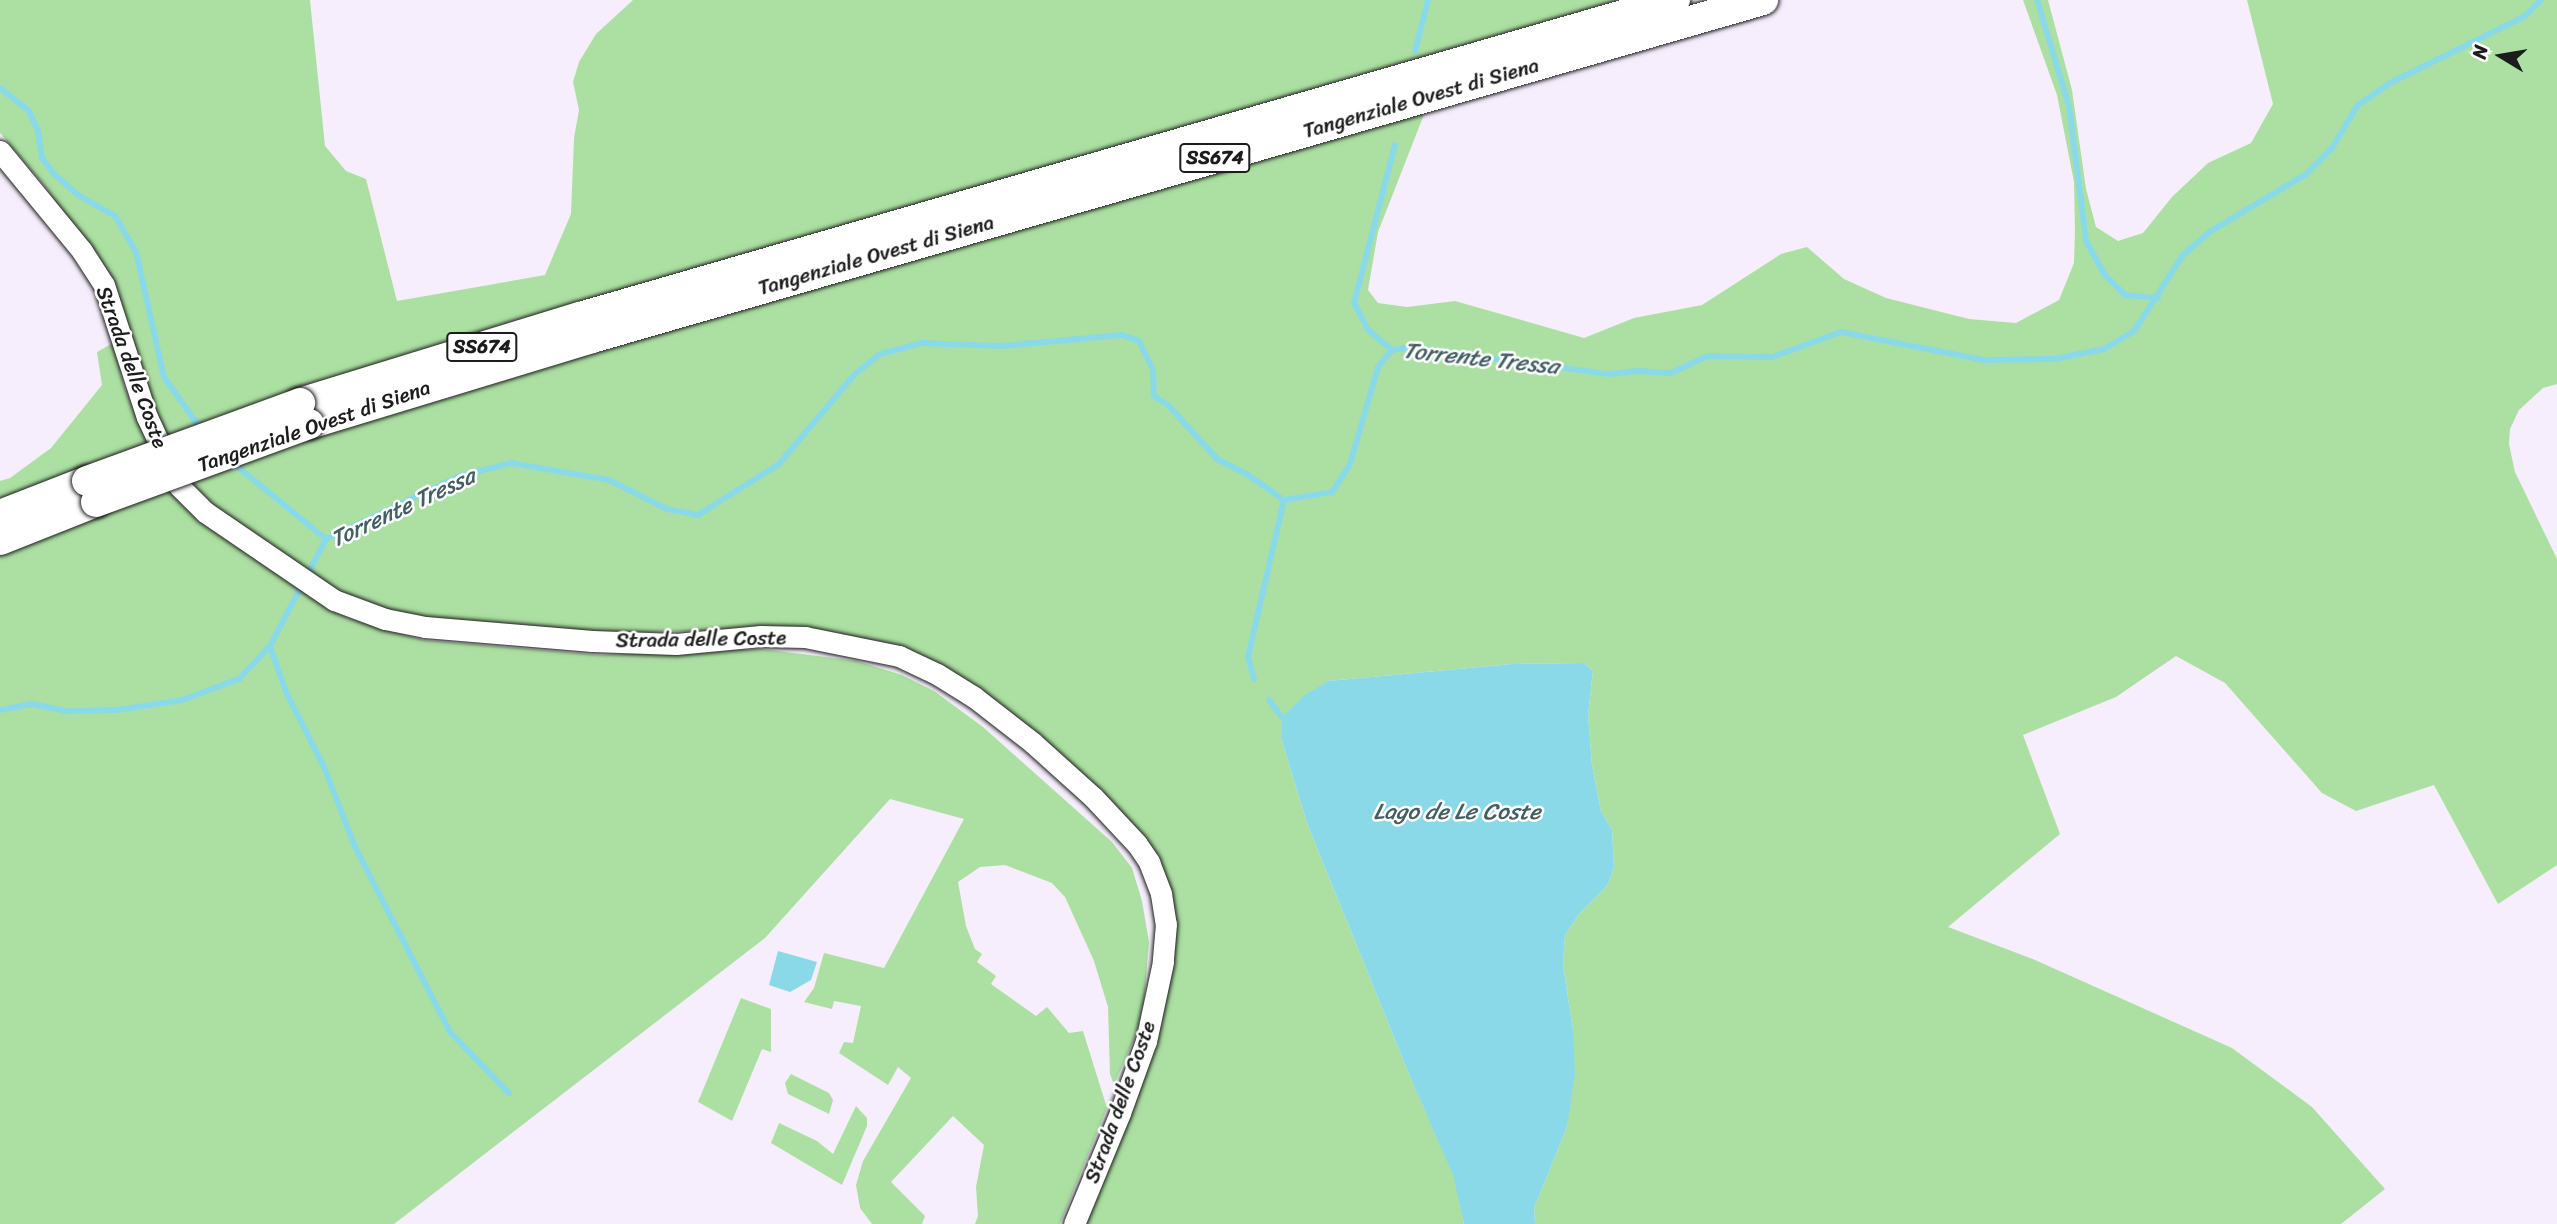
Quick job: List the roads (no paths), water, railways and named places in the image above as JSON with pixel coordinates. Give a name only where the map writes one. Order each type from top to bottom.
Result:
[{"type":"highway","name":"Tangenziale Ovest di Siena","points":[[0,515],[92,491],[309,424],[666,304],[1675,0]]},
{"type":"highway","name":"Tangenziale Ovest di Siena","points":[[666,304],[1763,0]]},
{"type":"highway","name":"Tangenziale Ovest di Siena","points":[[0,540],[92,491]]},
{"type":"street","name":"Strada delle Coste","points":[[0,151],[82,251],[104,285],[147,417],[179,486],[205,512],[334,600],[384,618],[452,629],[592,641],[676,644],[761,636],[805,637],[899,656],[937,674],[974,697],[1033,743],[1093,797],[1137,844],[1149,862],[1161,894],[1166,924],[1163,961],[1146,1041],[1121,1113],[1074,1224]]},
{"type":"water","name":"Lago de Le Coste","points":[[1584,663],[1593,671],[1588,715],[1592,765],[1601,811],[1612,830],[1614,868],[1607,886],[1579,914],[1565,935],[1563,965],[1573,1030],[1575,1073],[1567,1127],[1534,1208],[1535,1224],[1464,1224],[1453,1175],[1307,823],[1282,741],[1282,717],[1305,695],[1328,681],[1512,664]]},
{"type":"water","points":[[778,951],[817,962],[811,980],[790,992],[769,985]]},
{"type":"waterway","points":[[1415,51],[1428,0]]},
{"type":"waterway","points":[[2037,0],[2069,106],[2086,241],[2104,274],[2125,295],[2158,298]]},
{"type":"waterway","name":"Torrente Tressa","points":[[0,710],[31,704],[68,711],[118,710],[182,700],[239,679],[270,646],[326,539],[460,476],[511,463],[609,480],[667,509],[698,515],[779,464],[854,375],[880,354],[922,343],[1001,346],[1122,335],[1139,341],[1153,370],[1154,396],[1168,405],[1217,459],[1248,475],[1284,500],[1332,492],[1350,464],[1378,367],[1392,350],[1411,347],[1609,374],[1640,371],[1671,373],[1707,356],[1772,357],[1841,332],[1984,360],[2054,359],[2104,349],[2134,331],[2183,255],[2211,231],[2305,175],[2332,148],[2357,106],[2388,84],[2525,16],[2541,0]]},
{"type":"waterway","points":[[0,88],[29,111],[38,131],[42,158],[54,174],[78,195],[115,216],[136,252],[164,377],[201,429]]},
{"type":"waterway","points":[[1392,350],[1368,330],[1354,303],[1395,145]]},
{"type":"waterway","points":[[233,463],[326,539]]},
{"type":"waterway","points":[[1254,679],[1248,657],[1284,500]]},
{"type":"waterway","points":[[270,646],[286,692],[324,767],[355,847],[450,1032],[509,1093]]},
{"type":"waterway","points":[[1269,700],[1282,717]]}]
